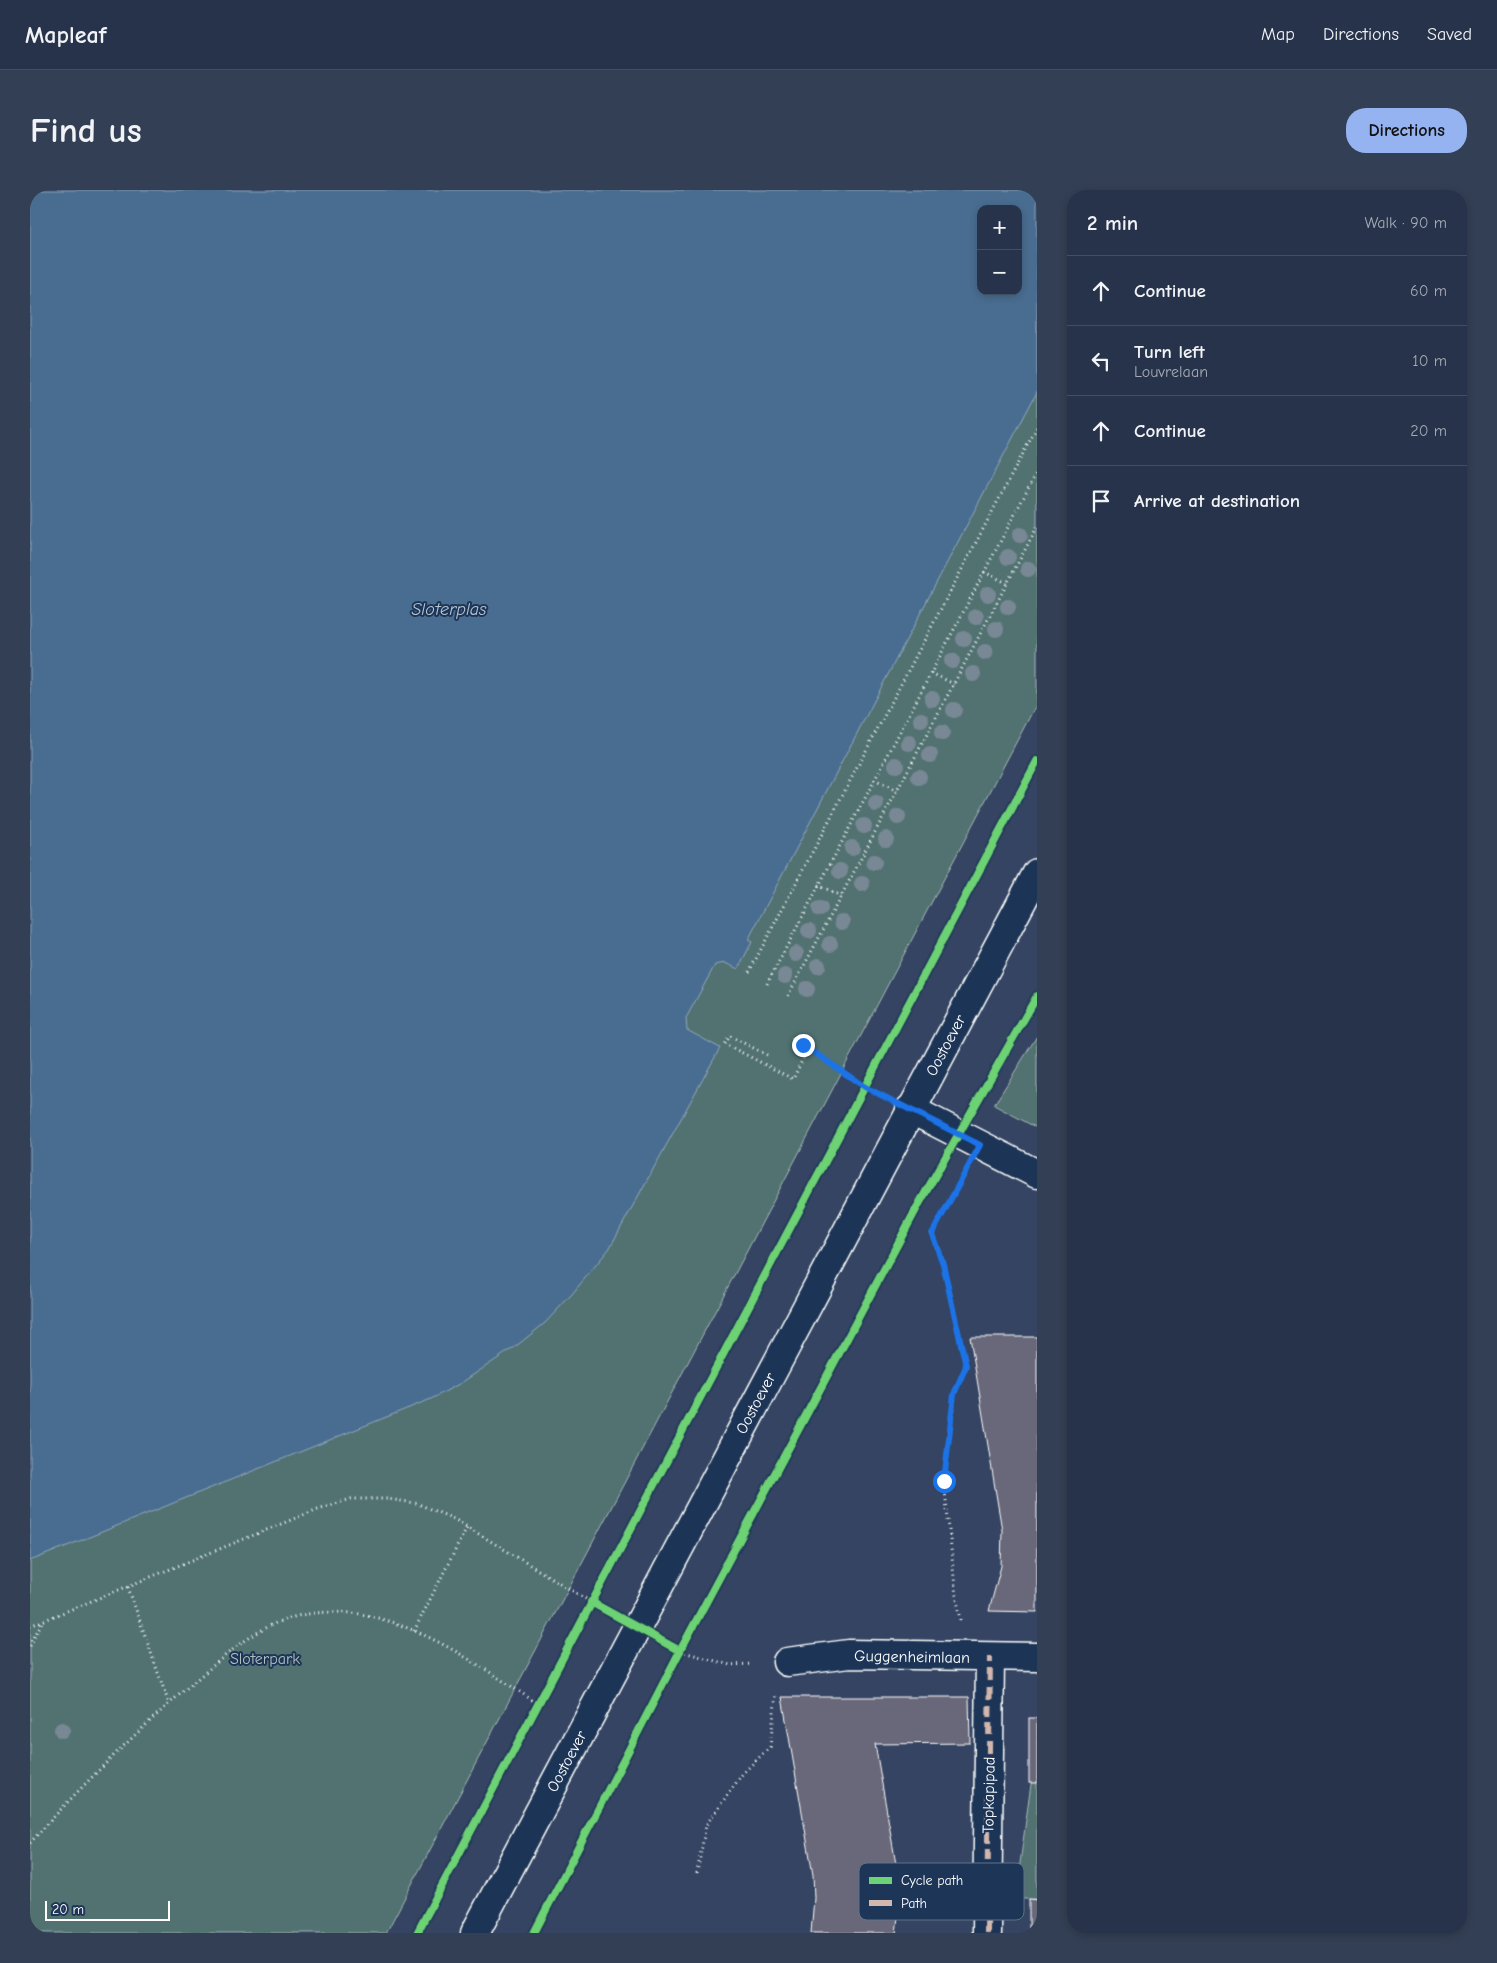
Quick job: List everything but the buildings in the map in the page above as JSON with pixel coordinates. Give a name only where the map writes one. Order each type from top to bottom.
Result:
[{"type":"main road","name":"Oostoever","points":[[475,1933],[910,1109],[1037,873]]},
{"type":"main road","points":[[910,1109],[1037,1174]]},
{"type":"main road","name":"Guggenheimlaan","points":[[788,1662],[849,1654],[1037,1657]]},
{"type":"main road","name":"Topkapipad","points":[[980,1657],[985,1863]]},
{"type":"main road","name":"Topkapipad","points":[[987,1920],[987,1933]]},
{"type":"path","points":[[749,972],[1037,427]]},
{"type":"path","points":[[766,984],[1037,472]]},
{"type":"path","points":[[788,996],[1037,527]]},
{"type":"path","points":[[984,572],[1007,583]]},
{"type":"path","points":[[931,673],[954,684]]},
{"type":"path","points":[[874,780],[897,791]]},
{"type":"path","points":[[818,885],[841,896]]},
{"type":"path","points":[[767,1055],[730,1036],[726,1044],[793,1079],[808,1048]]},
{"type":"path","points":[[792,1038],[865,1087],[910,1109]]},
{"type":"path","points":[[860,1096],[869,1078]]},
{"type":"path","points":[[980,1145],[932,1234],[943,1264],[966,1366],[954,1394],[944,1481],[956,1596],[980,1657]]},
{"type":"path","points":[[30,1626],[318,1509],[351,1499],[387,1499],[416,1503],[454,1519],[591,1602],[680,1651],[730,1665],[788,1662],[777,1688],[770,1747],[742,1773],[706,1825],[696,1873]]},
{"type":"path","points":[[414,1631],[467,1527]]},
{"type":"path","points":[[128,1587],[169,1704]]},
{"type":"path","points":[[586,1611],[596,1594]]},
{"type":"path","points":[[30,1843],[63,1807],[169,1704],[231,1650],[278,1622],[326,1612],[360,1614],[414,1631],[474,1662],[538,1704]]},
{"type":"path","points":[[30,1646],[42,1621]]},
{"type":"path","points":[[675,1659],[685,1642]]},
{"type":"path","points":[[533,1713],[542,1695]]},
{"type":"green space","name":"Sloterpark","points":[[1037,316],[1037,703],[386,1933],[30,1933],[30,1506]]},
{"type":"green space","points":[[1037,1036],[1037,1128],[994,1105]]},
{"type":"green space","points":[[1032,1777],[1037,1777],[1037,1899],[1024,1899],[1024,1863],[1020,1863]]},
{"type":"water","name":"Sloterplas","points":[[30,190],[1037,190],[1037,392],[748,940],[752,942],[738,969],[725,963],[715,965],[686,1018],[687,1030],[720,1048],[609,1249],[572,1294],[545,1323],[515,1347],[461,1383],[431,1399],[30,1561]]},
{"type":"marked path","points":[[988,1863],[990,1657]]},
{"type":"marked path","points":[[987,1920],[987,1933]]},
{"type":"cycle path","points":[[417,1933],[1037,761]]},
{"type":"cycle path","points":[[534,1933],[680,1651],[919,1204],[1037,996]]},
{"type":"cycle path","points":[[591,1602],[680,1651]]},
{"type":"route","points":[[803,1045],[865,1087],[980,1145],[932,1234],[943,1264],[966,1366],[954,1394],[944,1481]]}]
